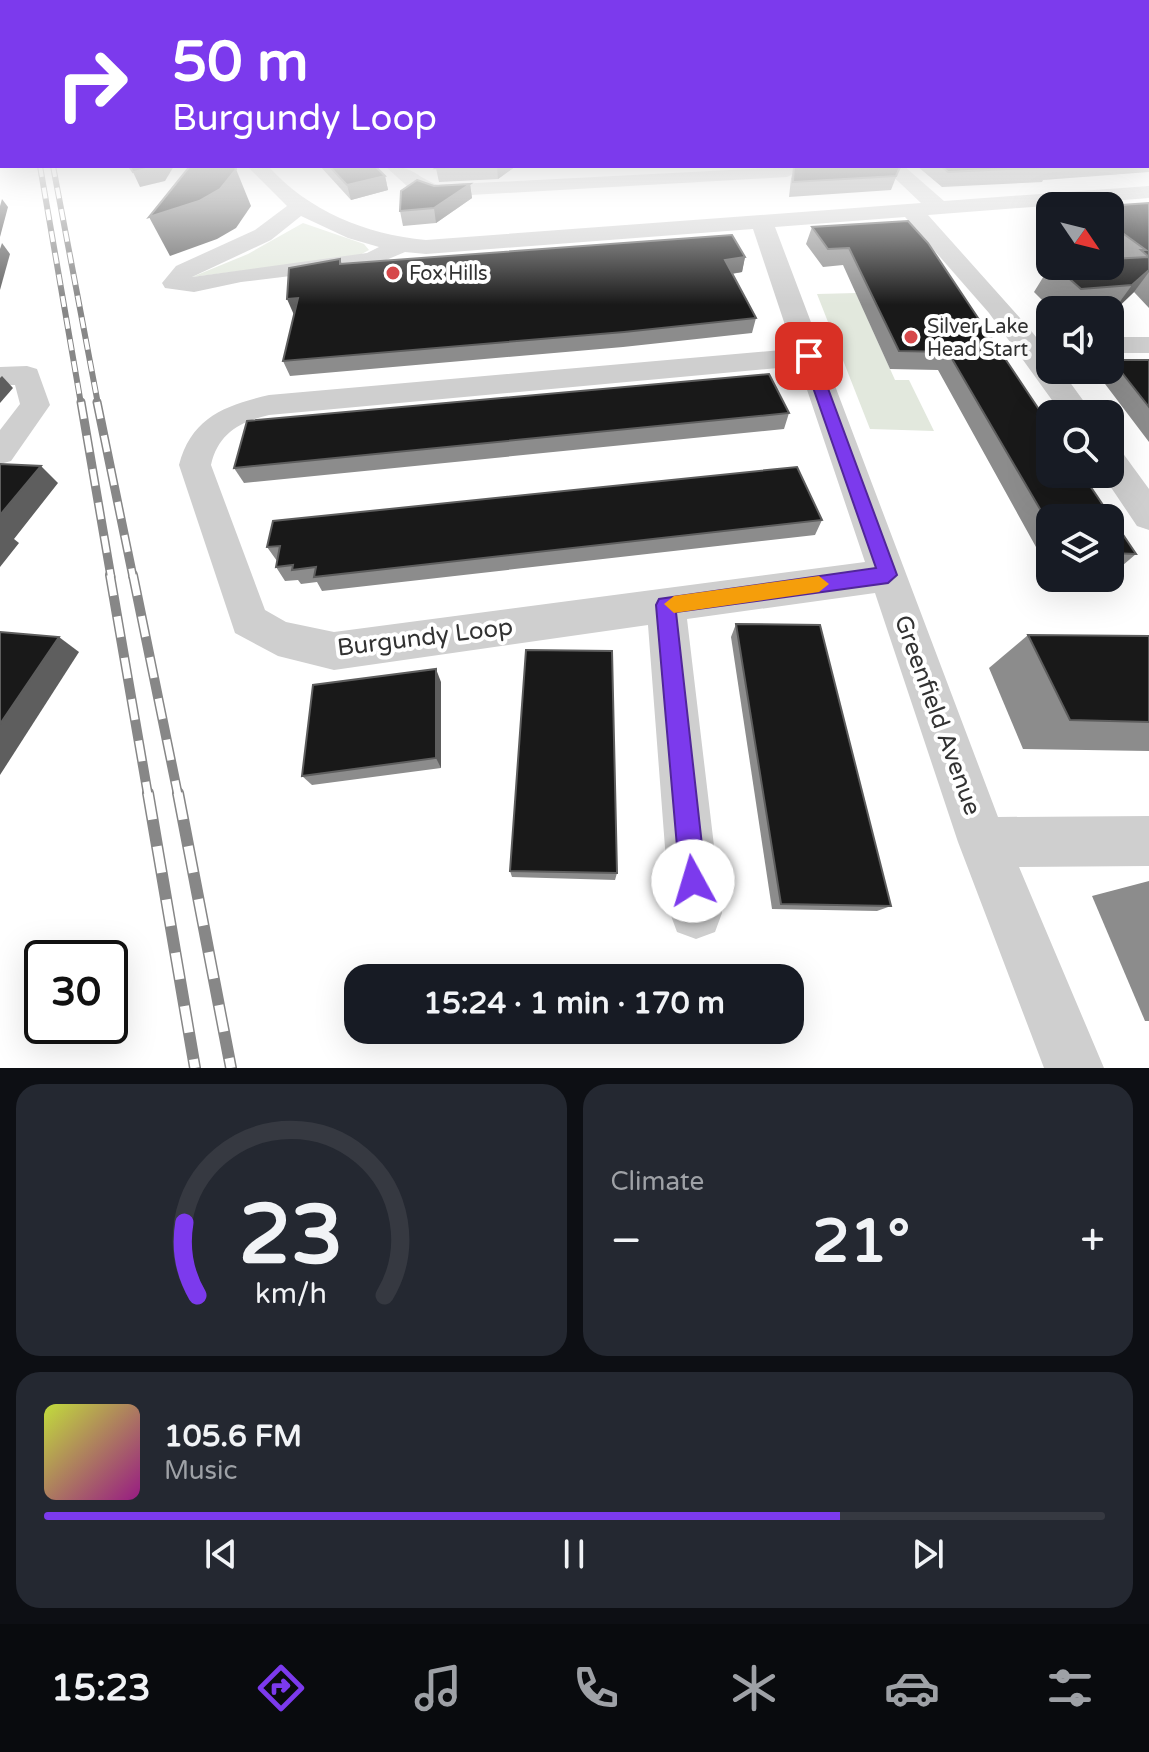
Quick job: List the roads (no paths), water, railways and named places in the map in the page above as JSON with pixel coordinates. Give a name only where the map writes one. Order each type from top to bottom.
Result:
[{"type":"street","points":[[399,246],[372,259],[241,275],[194,285],[174,283],[185,271],[263,235],[300,206],[334,224],[399,246],[426,247],[967,206]]},
{"type":"street","points":[[714,206],[726,225]]},
{"type":"street","points":[[910,210],[1036,343]]},
{"type":"street","name":"Greenfield Avenue","points":[[762,223],[983,842],[1074,1068]]},
{"type":"street","points":[[1124,345],[1149,345]]},
{"type":"street","name":"Burgundy Loop","points":[[809,356],[269,405],[243,411],[221,422],[198,446],[195,465],[249,621],[278,638],[334,651],[888,575]]},
{"type":"street","points":[[0,453],[35,405],[13,375]]},
{"type":"street","points":[[1124,480],[1149,516]]},
{"type":"street","points":[[666,605],[696,913]]},
{"type":"street","points":[[983,842],[1149,841]]},
{"type":"railway","points":[[47,206],[81,404]]},
{"type":"railway","points":[[61,206],[98,404]]},
{"type":"railway","points":[[81,402],[111,577]]},
{"type":"railway","points":[[97,402],[133,577]]},
{"type":"railway","points":[[110,575],[148,795]]},
{"type":"railway","points":[[133,575],[178,795]]},
{"type":"railway","points":[[148,793],[195,1068]]},
{"type":"railway","points":[[178,793],[231,1068]]},
{"type":"place","name":"Fox Hills","points":[[393,273]]},
{"type":"place","name":"Silver Lake Head Start","points":[[911,337]]}]
